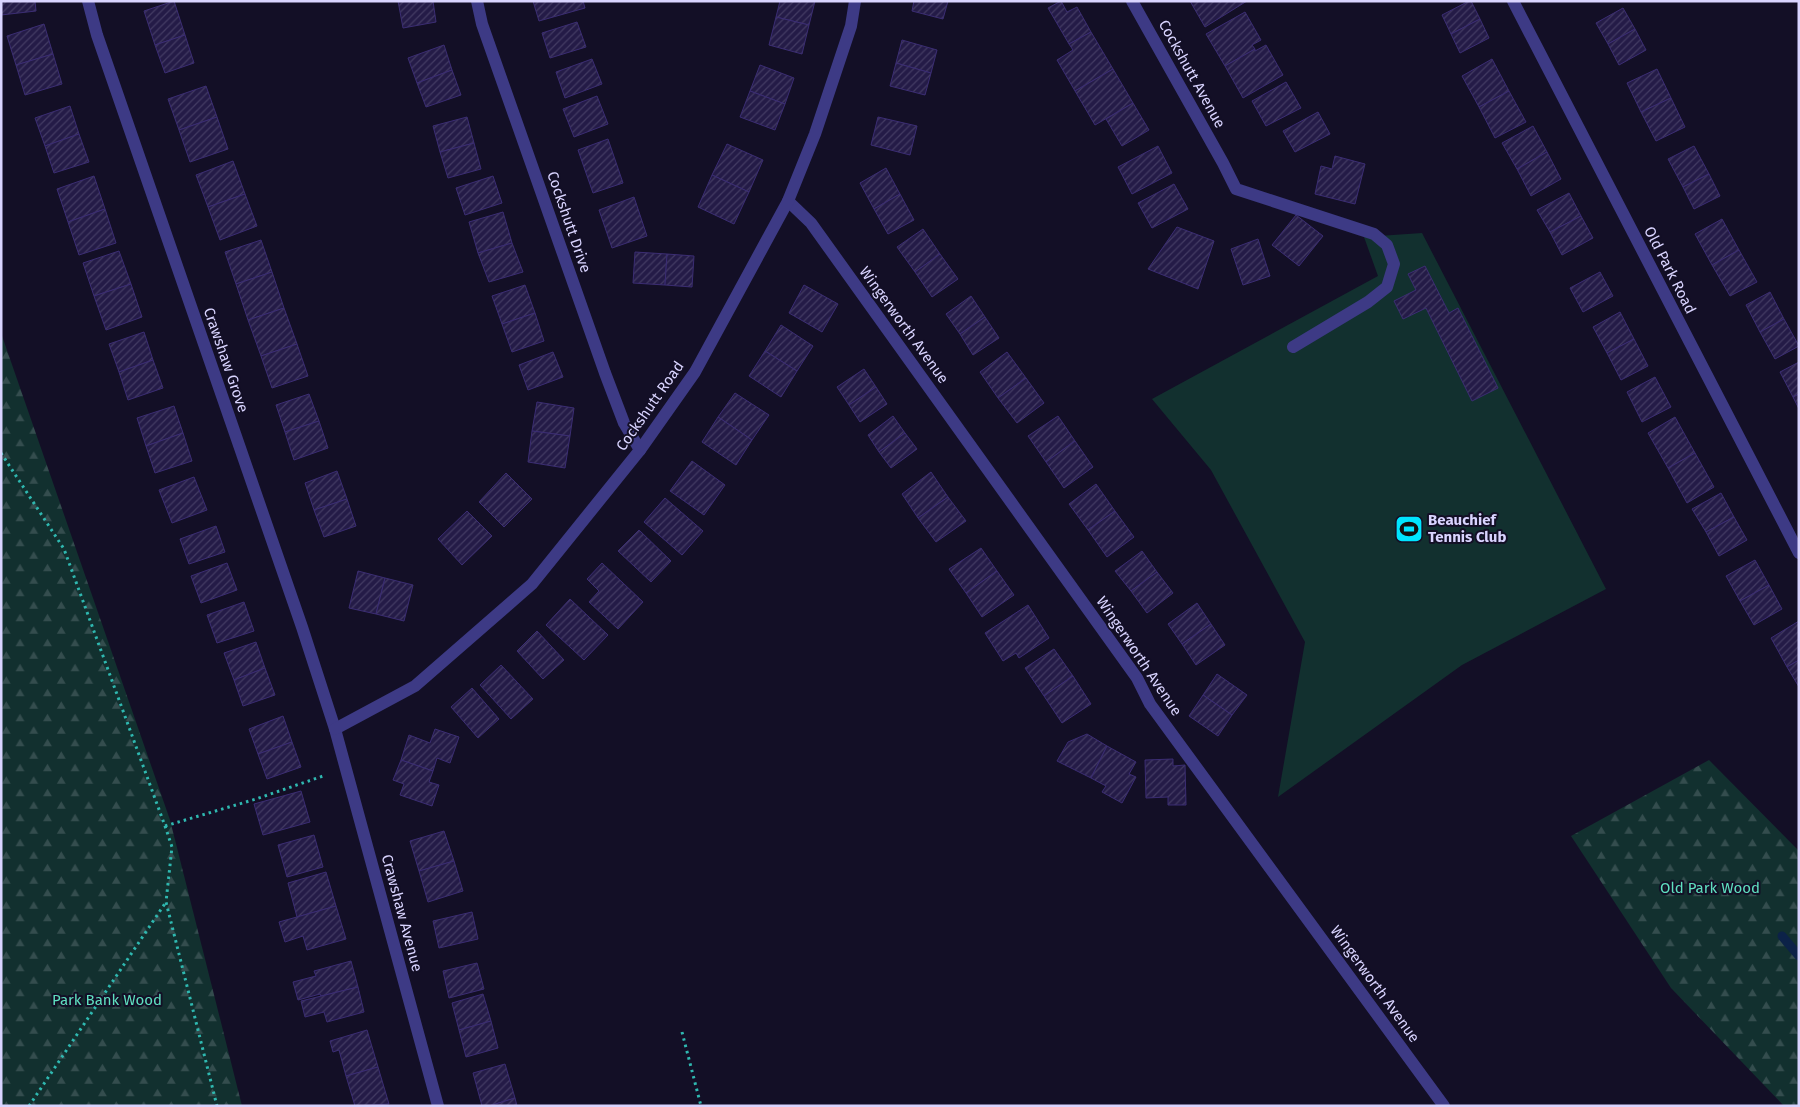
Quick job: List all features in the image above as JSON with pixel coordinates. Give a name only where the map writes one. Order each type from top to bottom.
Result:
[{"type":"street","name":"Crawshaw Grove","points":[[88,1],[100,44],[302,627],[335,729]]},
{"type":"street","name":"Cockshutt Drive","points":[[477,1],[482,24],[605,373],[624,423],[640,450]]},
{"type":"street","name":"Cockshutt Road","points":[[335,729],[415,686],[532,584],[640,450],[695,372],[788,201],[815,134],[851,26],[855,1]]},
{"type":"street","name":"Cockshutt Avenue","points":[[1132,1],[1236,189],[1374,234],[1387,245],[1394,264],[1388,287],[1368,302],[1293,347]]},
{"type":"street","name":"Old Park Road","points":[[1513,1],[1799,553]]},
{"type":"street","name":"Wingerworth Avenue","points":[[788,201],[811,223],[1137,678],[1150,704],[1444,1106]]},
{"type":"street","name":"Crawshaw Avenue","points":[[335,729],[438,1106]]},
{"type":"path","points":[[1,454],[64,549],[172,847],[166,902],[217,1106]]},
{"type":"path","points":[[165,826],[256,799],[346,769]]},
{"type":"path","points":[[29,1106],[166,902]]},
{"type":"path","points":[[682,1032],[701,1106]]},
{"type":"green space","name":"Beauchief Tennis Club","points":[[1422,233],[1606,589],[1462,665],[1278,797],[1305,642],[1211,470],[1152,399],[1378,276],[1364,237]]},
{"type":"green space","name":"Park Bank Wood","points":[[1,333],[170,820],[242,1106],[1,1106]]},
{"type":"green space","name":"Old Park Wood","points":[[1709,760],[1799,851],[1799,1106],[1784,1106],[1671,988],[1571,836]]},
{"type":"building","points":[[1,1],[35,1],[36,11],[1,15]]},
{"type":"building","points":[[174,1],[185,35],[155,45],[144,11]]},
{"type":"building","points":[[398,1],[433,1],[436,22],[403,28]]},
{"type":"building","points":[[533,1],[583,1],[585,8],[539,21]]},
{"type":"building","points":[[780,1],[815,1],[809,25],[776,17]]},
{"type":"building","points":[[914,1],[948,1],[943,19],[912,11]]},
{"type":"building","points":[[1061,1],[1067,12],[1077,7],[1091,32],[1069,44],[1048,8]]},
{"type":"building","points":[[1190,1],[1247,1],[1205,27]]},
{"type":"building","points":[[1471,1],[1480,19],[1451,34],[1442,15]]},
{"type":"building","points":[[1623,8],[1635,29],[1608,44],[1596,23]]},
{"type":"building","points":[[1245,12],[1261,40],[1252,45],[1255,49],[1225,66],[1206,34]]},
{"type":"building","points":[[776,17],[809,25],[802,54],[769,45]]},
{"type":"building","points":[[1480,19],[1489,38],[1460,53],[1451,34]]},
{"type":"building","points":[[577,22],[586,47],[550,58],[542,33]]},
{"type":"building","points":[[44,24],[53,54],[16,65],[7,36]]},
{"type":"building","points":[[1635,29],[1646,50],[1619,65],[1608,44]]},
{"type":"building","points":[[1091,32],[1113,69],[1075,91],[1057,60],[1073,50],[1069,44]]},
{"type":"building","points":[[185,35],[194,63],[165,73],[155,45]]},
{"type":"building","points":[[902,40],[937,50],[931,73],[896,63]]},
{"type":"building","points":[[444,45],[452,70],[417,83],[408,58]]},
{"type":"building","points":[[1266,45],[1283,75],[1243,98],[1225,66]]},
{"type":"building","points":[[53,54],[62,84],[25,95],[16,65]]},
{"type":"building","points":[[592,59],[602,84],[565,98],[556,72]]},
{"type":"building","points":[[1492,59],[1509,91],[1479,107],[1462,76]]},
{"type":"building","points":[[896,63],[931,73],[925,95],[890,86]]},
{"type":"building","points":[[760,65],[794,78],[785,104],[750,91]]},
{"type":"building","points":[[1113,69],[1133,103],[1095,125],[1075,91]]},
{"type":"building","points":[[1657,69],[1671,98],[1641,112],[1627,83]]},
{"type":"building","points":[[452,70],[461,95],[426,107],[417,83]]},
{"type":"building","points":[[1286,82],[1301,108],[1266,126],[1252,101]]},
{"type":"building","points":[[206,86],[217,117],[179,130],[168,99]]},
{"type":"building","points":[[750,91],[785,104],[775,130],[740,117]]},
{"type":"building","points":[[1509,91],[1526,122],[1495,138],[1479,107]]},
{"type":"building","points":[[597,96],[608,124],[574,137],[563,109]]},
{"type":"building","points":[[1671,98],[1685,127],[1656,141],[1641,112]]},
{"type":"building","points":[[1133,103],[1149,130],[1122,146],[1106,119]]},
{"type":"building","points":[[70,106],[79,134],[45,146],[35,118]]},
{"type":"building","points":[[1318,112],[1330,134],[1295,152],[1283,131]]},
{"type":"building","points":[[217,117],[228,149],[190,162],[179,130]]},
{"type":"building","points":[[467,117],[474,143],[440,152],[433,126]]},
{"type":"building","points":[[878,117],[917,126],[910,155],[871,145]]},
{"type":"building","points":[[1533,126],[1547,152],[1517,169],[1502,143]]},
{"type":"building","points":[[79,134],[89,162],[54,173],[45,146]]},
{"type":"building","points":[[608,139],[623,183],[593,193],[578,150]]},
{"type":"building","points":[[474,143],[481,169],[448,178],[440,152]]},
{"type":"building","points":[[727,144],[763,160],[749,192],[712,175]]},
{"type":"building","points":[[1158,146],[1172,173],[1132,194],[1118,167]]},
{"type":"building","points":[[1694,146],[1709,174],[1683,187],[1668,159]]},
{"type":"building","points":[[1547,152],[1561,179],[1531,196],[1517,169]]},
{"type":"building","points":[[1335,156],[1365,164],[1355,204],[1315,194],[1321,166],[1332,169]]},
{"type":"building","points":[[233,161],[245,194],[208,207],[196,175]]},
{"type":"building","points":[[886,168],[900,194],[874,209],[860,183]]},
{"type":"building","points":[[1709,174],[1720,196],[1694,209],[1683,187]]},
{"type":"building","points":[[712,175],[749,192],[734,224],[698,207]]},
{"type":"building","points":[[94,176],[105,209],[68,222],[57,189]]},
{"type":"building","points":[[493,176],[502,203],[465,215],[456,188]]},
{"type":"building","points":[[1174,184],[1188,209],[1152,228],[1138,203]]},
{"type":"building","points":[[1569,193],[1581,216],[1550,232],[1537,210]]},
{"type":"building","points":[[245,194],[257,226],[220,240],[208,207]]},
{"type":"building","points":[[900,194],[914,220],[888,234],[874,209]]},
{"type":"building","points":[[634,197],[647,236],[612,248],[599,210]]},
{"type":"building","points":[[105,209],[116,243],[79,255],[68,222]]},
{"type":"building","points":[[503,212],[512,243],[478,253],[469,222]]},
{"type":"building","points":[[1296,215],[1323,236],[1299,266],[1272,245]]},
{"type":"building","points":[[1581,216],[1593,238],[1562,255],[1550,232]]},
{"type":"building","points":[[1722,219],[1739,250],[1712,265],[1695,234]]},
{"type":"building","points":[[1177,227],[1214,241],[1198,289],[1148,269]]},
{"type":"building","points":[[923,229],[940,254],[915,272],[897,247]]},
{"type":"building","points":[[1258,239],[1270,276],[1243,285],[1231,249]]},
{"type":"building","points":[[261,240],[272,272],[236,284],[225,252]]},
{"type":"building","points":[[512,243],[523,272],[489,282],[478,253]]},
{"type":"building","points":[[1739,250],[1757,282],[1730,296],[1712,265]]},
{"type":"building","points":[[119,251],[131,284],[94,296],[83,263]]},
{"type":"building","points":[[635,252],[667,254],[665,285],[633,283]]},
{"type":"building","points":[[667,254],[694,256],[692,287],[665,285]]},
{"type":"building","points":[[940,254],[958,279],[932,297],[915,272]]},
{"type":"building","points":[[1425,266],[1449,313],[1458,308],[1498,388],[1472,401],[1426,308],[1403,319],[1394,301],[1416,290],[1408,274]]},
{"type":"building","points":[[272,272],[284,308],[248,320],[236,284]]},
{"type":"building","points":[[1600,272],[1613,296],[1583,312],[1570,288]]},
{"type":"building","points":[[131,284],[142,317],[106,330],[94,296]]},
{"type":"building","points":[[525,285],[535,313],[502,324],[492,296]]},
{"type":"building","points":[[804,285],[838,304],[822,332],[789,313]]},
{"type":"building","points":[[1770,292],[1784,319],[1760,332],[1746,305]]},
{"type":"building","points":[[971,296],[985,317],[960,334],[946,314]]},
{"type":"building","points":[[284,308],[297,344],[261,356],[248,320]]},
{"type":"building","points":[[1620,312],[1634,339],[1607,353],[1593,327]]},
{"type":"building","points":[[535,313],[544,341],[512,352],[502,324]]},
{"type":"building","points":[[985,317],[999,338],[973,355],[960,334]]},
{"type":"building","points":[[1784,319],[1799,346],[1775,359],[1760,332]]},
{"type":"building","points":[[781,325],[813,346],[797,371],[765,351]]},
{"type":"building","points":[[144,332],[153,360],[119,372],[109,344]]},
{"type":"building","points":[[1634,339],[1648,366],[1621,380],[1607,353]]},
{"type":"building","points":[[297,344],[308,376],[272,388],[261,356]]},
{"type":"building","points":[[765,351],[797,371],[781,397],[749,376]]},
{"type":"building","points":[[553,352],[563,377],[528,390],[519,365]]},
{"type":"building","points":[[1007,352],[1026,378],[998,398],[980,372]]},
{"type":"building","points":[[153,360],[163,388],[128,400],[119,372]]},
{"type":"building","points":[[1799,362],[1799,394],[1793,397],[1780,372]]},
{"type":"building","points":[[864,369],[876,387],[849,405],[837,387]]},
{"type":"building","points":[[1655,377],[1671,407],[1642,422],[1627,392]]},
{"type":"building","points":[[1026,378],[1044,403],[1017,423],[998,398]]},
{"type":"building","points":[[876,387],[887,404],[860,422],[849,405]]},
{"type":"building","points":[[735,393],[769,415],[752,440],[718,417]]},
{"type":"building","points":[[309,394],[319,421],[285,432],[276,405]]},
{"type":"building","points":[[1799,394],[1799,409],[1793,397]]},
{"type":"building","points":[[537,402],[574,408],[570,436],[532,431]]},
{"type":"building","points":[[174,406],[183,433],[146,446],[137,418]]},
{"type":"building","points":[[893,416],[905,433],[879,452],[868,435]]},
{"type":"building","points":[[1058,416],[1075,441],[1046,462],[1028,436]]},
{"type":"building","points":[[718,417],[752,440],[736,465],[702,442]]},
{"type":"building","points":[[1675,417],[1695,453],[1668,468],[1648,433]]},
{"type":"building","points":[[319,421],[328,448],[294,460],[285,432]]},
{"type":"building","points":[[532,431],[570,436],[565,468],[528,462]]},
{"type":"building","points":[[183,433],[192,461],[155,473],[146,446]]},
{"type":"building","points":[[905,433],[917,449],[891,468],[879,452]]},
{"type":"building","points":[[1075,441],[1093,467],[1064,488],[1046,462]]},
{"type":"building","points":[[1695,453],[1714,487],[1687,503],[1668,468]]},
{"type":"building","points":[[692,461],[725,485],[704,515],[670,491]]},
{"type":"building","points":[[337,471],[347,499],[314,510],[305,483]]},
{"type":"building","points":[[931,472],[948,497],[918,518],[902,494]]},
{"type":"building","points":[[506,473],[532,499],[504,527],[479,502]]},
{"type":"building","points":[[194,477],[207,510],[172,523],[159,490]]},
{"type":"building","points":[[1096,484],[1115,511],[1088,530],[1069,504]]},
{"type":"building","points":[[1721,493],[1734,517],[1706,532],[1692,509]]},
{"type":"building","points":[[948,497],[966,521],[936,542],[918,518]]},
{"type":"building","points":[[665,498],[703,531],[682,555],[644,522]]},
{"type":"building","points":[[347,499],[356,526],[324,537],[314,510]]},
{"type":"building","points":[[467,511],[492,536],[462,565],[438,539]]},
{"type":"building","points":[[1115,511],[1134,537],[1107,557],[1088,530]]},
{"type":"building","points":[[1734,517],[1747,540],[1719,556],[1706,532]]},
{"type":"building","points":[[216,526],[225,552],[189,564],[180,539]]},
{"type":"building","points":[[639,530],[671,561],[651,582],[618,551]]},
{"type":"building","points":[[981,548],[997,571],[966,593],[949,569]]},
{"type":"building","points":[[1142,551],[1157,572],[1131,591],[1115,571]]},
{"type":"building","points":[[1755,560],[1769,585],[1740,601],[1726,576]]},
{"type":"building","points":[[227,563],[237,590],[201,603],[191,576]]},
{"type":"building","points":[[602,563],[643,602],[618,629],[589,602],[599,591],[587,579]]},
{"type":"building","points":[[358,571],[385,578],[376,614],[349,608]]},
{"type":"building","points":[[997,571],[1014,595],[982,617],[966,593]]},
{"type":"building","points":[[1157,572],[1173,593],[1147,613],[1131,591]]},
{"type":"building","points":[[385,578],[413,585],[404,621],[376,614]]},
{"type":"building","points":[[1769,585],[1782,609],[1754,625],[1740,601]]},
{"type":"building","points":[[570,599],[608,635],[584,660],[546,625]]},
{"type":"building","points":[[244,602],[254,631],[217,643],[207,615]]},
{"type":"building","points":[[1197,603],[1211,624],[1182,644],[1168,624]]},
{"type":"building","points":[[1028,605],[1049,638],[1019,658],[1016,653],[1003,661],[985,633]]},
{"type":"building","points":[[1799,621],[1799,660],[1787,667],[1771,638]]},
{"type":"building","points":[[1211,624],[1225,645],[1196,665],[1182,644]]},
{"type":"building","points":[[537,631],[564,660],[543,679],[517,651]]},
{"type":"building","points":[[256,642],[265,668],[234,680],[224,653]]},
{"type":"building","points":[[1054,649],[1073,676],[1044,696],[1025,668]]},
{"type":"building","points":[[1799,660],[1799,687],[1787,667]]},
{"type":"building","points":[[501,665],[533,699],[511,719],[480,685]]},
{"type":"building","points":[[265,668],[275,695],[243,706],[234,680]]},
{"type":"building","points":[[1217,674],[1247,695],[1232,715],[1203,695]]},
{"type":"building","points":[[1073,676],[1091,704],[1062,723],[1044,696]]},
{"type":"building","points":[[472,688],[499,719],[478,738],[451,707]]},
{"type":"building","points":[[1203,695],[1232,715],[1218,736],[1189,716]]},
{"type":"building","points":[[283,716],[292,742],[258,754],[249,729]]},
{"type":"building","points":[[435,729],[459,737],[450,763],[437,758],[433,771],[401,760],[409,735],[430,743]]},
{"type":"building","points":[[1087,734],[1107,746],[1091,778],[1057,761],[1068,742]]},
{"type":"building","points":[[292,742],[301,767],[267,779],[258,754]]},
{"type":"building","points":[[1107,746],[1136,762],[1129,774],[1136,777],[1122,803],[1102,792],[1106,786],[1091,778]]},
{"type":"building","points":[[1173,759],[1173,766],[1185,765],[1186,805],[1168,805],[1168,797],[1146,798],[1145,760]]},
{"type":"building","points":[[401,760],[433,771],[429,782],[439,785],[432,806],[400,795],[404,784],[393,780]]},
{"type":"building","points":[[301,791],[310,822],[263,835],[254,804]]},
{"type":"building","points":[[444,831],[454,861],[419,871],[410,841]]},
{"type":"building","points":[[314,835],[323,867],[287,877],[278,845]]},
{"type":"building","points":[[454,861],[463,891],[428,902],[419,871]]},
{"type":"building","points":[[326,872],[336,906],[297,917],[288,883]]},
{"type":"building","points":[[336,906],[346,939],[307,950],[303,936],[285,942],[279,922]]},
{"type":"building","points":[[472,912],[478,939],[439,948],[433,921]]},
{"type":"building","points":[[351,961],[358,987],[298,1000],[293,982],[316,976],[314,971]]},
{"type":"building","points":[[477,963],[484,989],[449,998],[443,971]]},
{"type":"building","points":[[358,987],[364,1012],[327,1022],[324,1012],[305,1017],[301,1001]]},
{"type":"building","points":[[483,994],[491,1021],[459,1030],[452,1003]]},
{"type":"building","points":[[491,1021],[498,1048],[466,1057],[459,1030]]},
{"type":"building","points":[[367,1030],[378,1067],[346,1076],[339,1050],[333,1052],[330,1041]]},
{"type":"building","points":[[505,1064],[515,1098],[489,1106],[482,1106],[473,1073]]},
{"type":"building","points":[[378,1067],[389,1104],[355,1106],[346,1076]]},
{"type":"building","points":[[515,1098],[517,1106],[489,1106]]},
{"type":"waterway","points":[[1782,936],[1799,956]]},
{"type":"place","name":"Beauchief Tennis Club","points":[[1409,529]]}]
